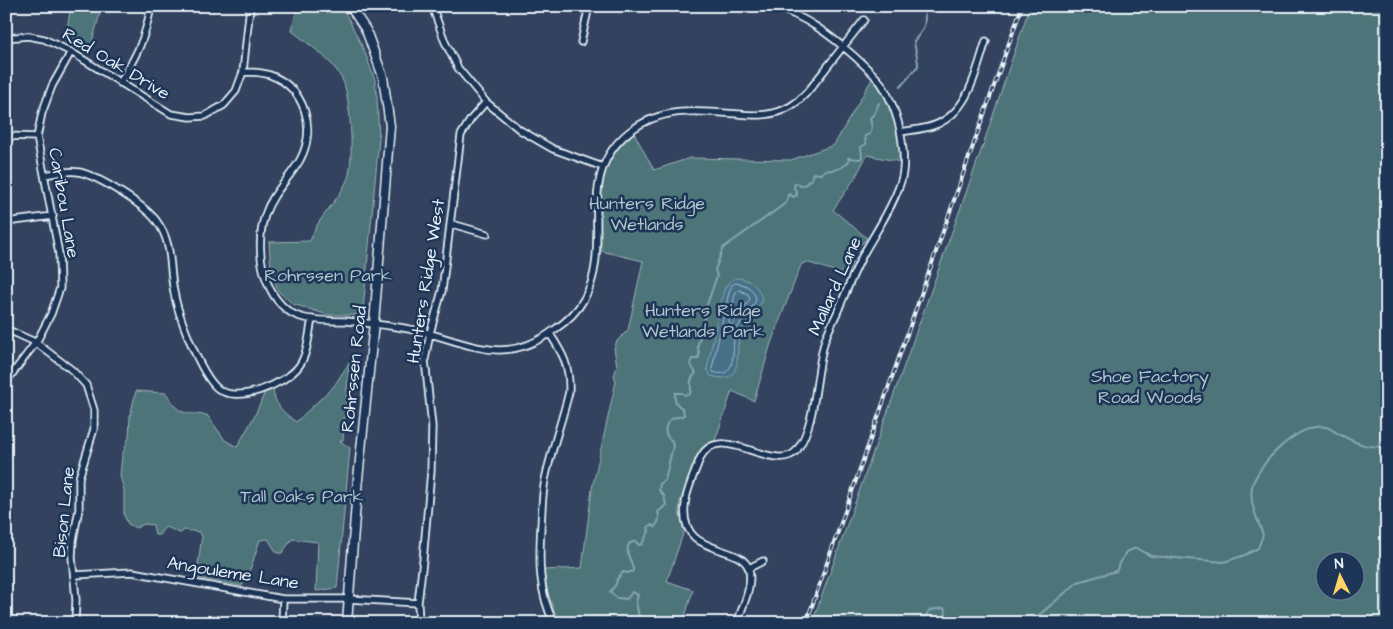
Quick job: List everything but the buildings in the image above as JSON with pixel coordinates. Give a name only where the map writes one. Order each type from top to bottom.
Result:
[{"type":"street","points":[[120,83],[138,52],[146,33],[151,6]]},
{"type":"street","name":"Red Oak Drive","points":[[6,38],[28,36],[44,39],[71,52],[171,114],[190,117],[205,116],[224,104],[236,91],[243,72],[250,6]]},
{"type":"street","name":"Rohrssen Road","points":[[347,623],[357,489],[374,323],[390,126],[383,77],[366,30],[350,6]]},
{"type":"street","points":[[432,6],[445,42],[458,68],[486,102],[520,130],[553,149],[603,167]]},
{"type":"street","points":[[581,42],[590,6]]},
{"type":"street","name":"Mallard Lane","points":[[749,568],[746,562],[736,556],[698,542],[688,528],[684,508],[700,458],[708,448],[723,444],[778,458],[789,456],[796,451],[808,424],[825,340],[857,266],[900,183],[904,158],[901,132],[892,106],[881,84],[843,46],[808,20],[772,6]]},
{"type":"street","points":[[243,72],[272,76],[285,84],[295,92],[308,118],[309,129],[300,160],[278,188],[266,213],[261,243],[267,282],[274,298],[287,310],[301,317],[374,323],[430,333],[478,348],[501,350],[518,348],[550,334],[573,315],[584,300],[593,275],[597,194],[603,167],[612,150],[630,131],[660,116],[684,111],[768,115],[789,107],[804,96],[864,20]]},
{"type":"street","points":[[901,132],[936,125],[951,115],[966,98],[986,41]]},
{"type":"street","name":"Caribou Lane","points":[[6,382],[35,342],[52,314],[60,288],[60,254],[37,137],[42,113],[52,86],[71,52]]},
{"type":"street","name":"Hunters Ridge West","points":[[419,623],[418,603],[431,471],[432,426],[425,360],[430,333],[442,291],[452,224],[461,136],[471,119],[486,102]]},
{"type":"street","points":[[6,136],[37,137]]},
{"type":"street","points":[[45,175],[78,172],[92,177],[142,206],[157,221],[167,238],[174,292],[198,361],[208,379],[220,391],[240,394],[257,392],[291,374],[300,365],[304,356],[312,319]]},
{"type":"street","points":[[6,222],[53,216]]},
{"type":"street","points":[[452,224],[488,234]]},
{"type":"street","name":"Bison Lane","points":[[6,330],[35,342],[72,370],[86,385],[94,410],[94,429],[79,478],[79,509],[73,540],[76,600],[75,623]]},
{"type":"street","points":[[550,334],[566,361],[570,381],[569,392],[544,482],[539,564],[540,584],[554,623]]},
{"type":"street","points":[[736,623],[750,584],[749,568],[762,561]]},
{"type":"street","name":"Angouleme Lane","points":[[74,575],[132,572],[284,599],[348,599],[418,603]]},
{"type":"street","points":[[282,623],[284,599]]},
{"type":"green space","points":[[71,6],[102,6],[89,53],[65,40]]},
{"type":"green space","name":"Rohrssen Park","points":[[297,6],[342,6],[364,50],[375,80],[379,139],[363,310],[357,315],[328,315],[293,304],[279,292],[271,269],[269,242],[310,241],[316,227],[345,185],[350,169],[351,128],[345,87],[338,72],[332,65],[292,31]]},
{"type":"green space","name":"Shoe Factory Road Woods","points":[[1030,6],[1387,6],[1387,623],[812,623],[982,148]]},
{"type":"green space","name":"Hunters Ridge Wetlands Park","points":[[872,79],[884,95],[894,118],[900,142],[901,162],[867,155],[855,178],[833,210],[867,238],[856,246],[852,253],[853,261],[847,275],[806,262],[801,265],[771,343],[754,401],[732,391],[715,441],[701,449],[695,459],[680,502],[679,511],[684,531],[667,581],[693,590],[683,623],[560,623],[549,597],[544,570],[582,568],[592,489],[616,381],[614,376],[617,366],[614,348],[617,341],[628,330],[643,261],[601,251],[601,195],[605,173],[611,159],[634,133],[654,170],[690,158],[791,160],[834,145]]},
{"type":"green space","name":"Tall Oaks Park","points":[[349,363],[343,440],[340,441],[350,448],[337,588],[316,591],[318,542],[292,539],[282,553],[277,553],[268,539],[260,540],[242,586],[196,578],[202,536],[199,532],[184,530],[181,533],[165,527],[159,535],[155,535],[153,525],[144,524],[136,528],[128,524],[124,515],[124,490],[120,476],[122,456],[129,437],[130,416],[136,391],[166,393],[182,412],[207,415],[225,440],[237,447],[255,415],[265,392],[273,388],[277,404],[296,422],[334,386]]},
{"type":"water","points":[[736,278],[741,278],[753,284],[759,291],[762,300],[740,334],[734,372],[722,378],[711,376],[707,369],[724,290],[729,282]]},
{"type":"waterway","points":[[900,87],[918,66],[914,41],[924,27],[924,11],[927,6]]},
{"type":"waterway","points":[[637,623],[639,617],[636,602],[638,595],[632,592],[627,599],[617,598],[610,592],[623,572],[633,571],[628,554],[629,544],[635,541],[639,545],[642,544],[649,531],[648,527],[651,525],[655,527],[659,520],[658,512],[666,505],[664,496],[659,490],[660,484],[665,480],[673,446],[672,441],[667,436],[666,427],[669,421],[684,415],[683,409],[675,401],[675,393],[685,395],[690,394],[691,391],[691,381],[696,373],[690,364],[692,359],[698,359],[699,357],[698,346],[704,325],[704,313],[717,276],[715,270],[723,248],[786,203],[788,195],[790,194],[793,197],[797,195],[794,188],[795,183],[800,186],[811,180],[813,173],[821,174],[825,170],[841,168],[849,161],[848,158],[860,159],[862,157],[861,147],[866,144],[865,136],[870,134],[872,128],[870,118],[879,103]]},
{"type":"waterway","points":[[1026,623],[1039,615],[1078,582],[1116,571],[1126,552],[1136,548],[1151,556],[1224,562],[1245,555],[1258,548],[1263,535],[1252,500],[1252,487],[1262,467],[1271,456],[1292,437],[1304,431],[1316,427],[1326,427],[1359,443],[1369,446],[1387,447]]},
{"type":"waterway","points":[[920,623],[930,610],[944,608],[947,617],[942,623]]},
{"type":"railway","points":[[806,623],[1022,6]]},
{"type":"park label","name":"Hunters Ridge Wetlands","points":[[647,213]]}]
